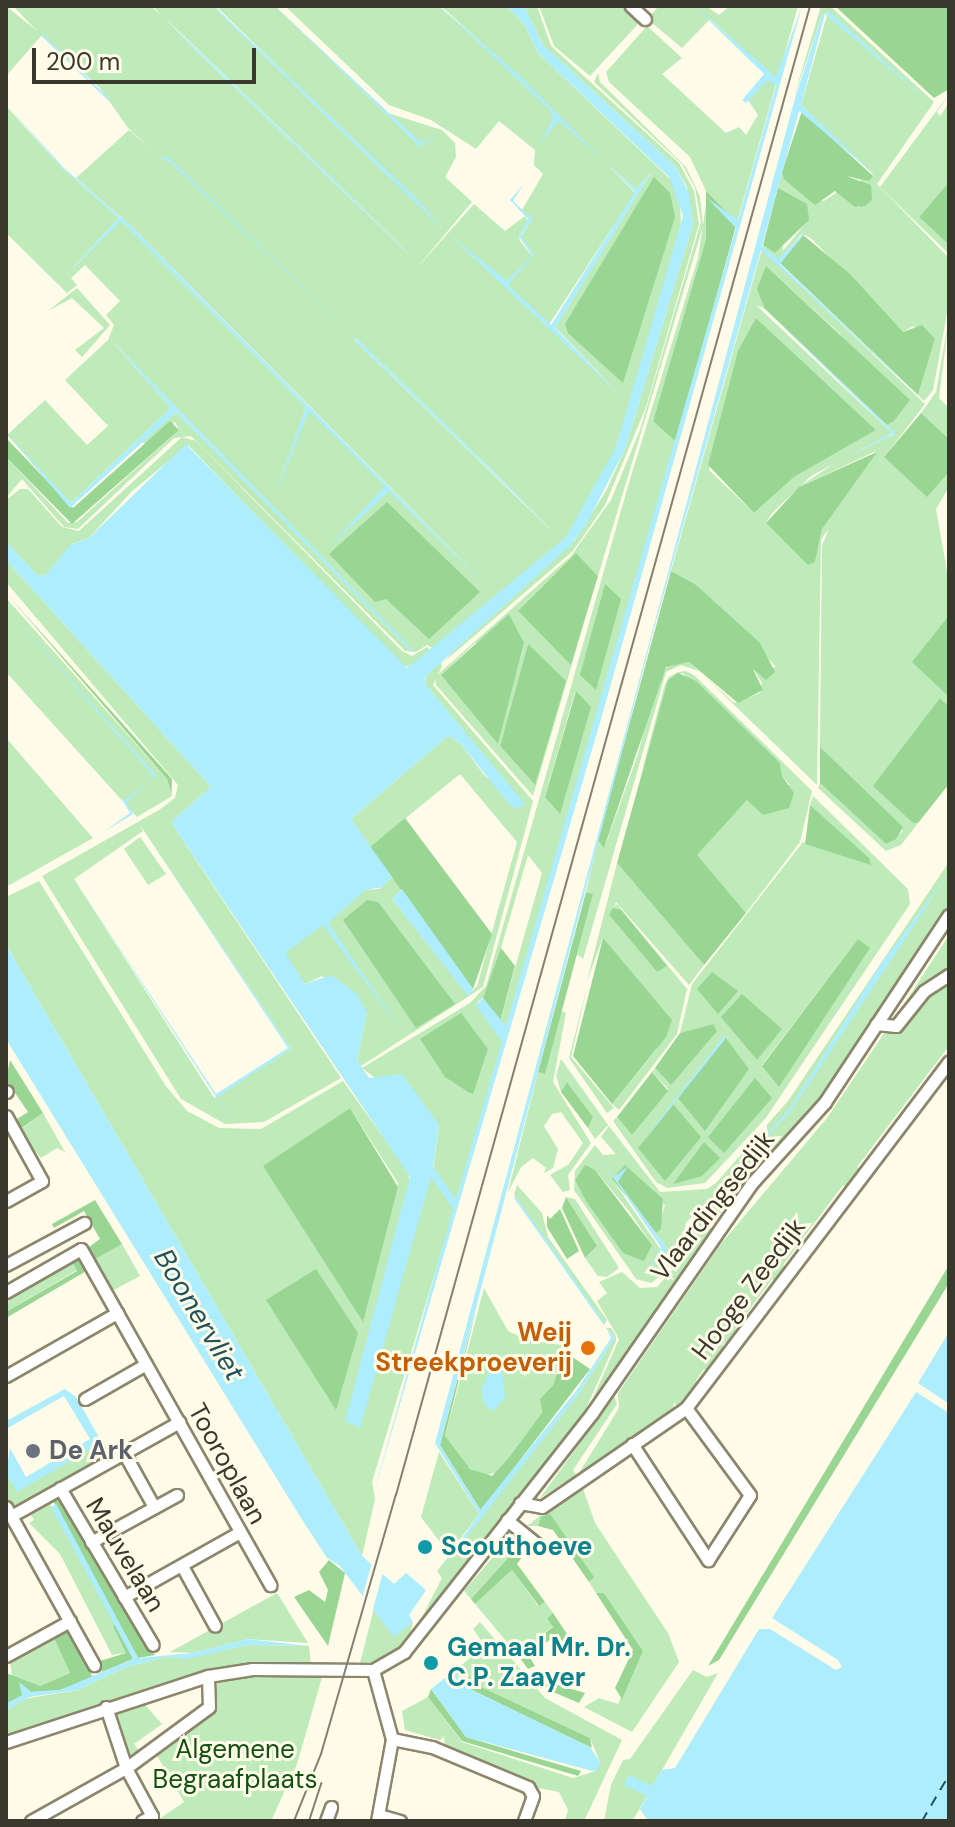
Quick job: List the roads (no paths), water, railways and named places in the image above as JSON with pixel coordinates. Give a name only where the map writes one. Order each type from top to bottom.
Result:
[{"type":"street","points":[[631,6],[645,19]]},
{"type":"street","name":"Vlaardingsedijk","points":[[373,1670],[411,1645],[592,1413],[751,1184],[825,1102],[949,915]]},
{"type":"street","points":[[878,1020],[891,1028],[936,979],[949,975]]},
{"type":"street","name":"Hooge Zeedijk","points":[[523,1499],[536,1509],[686,1408],[949,1061]]},
{"type":"street","points":[[6,1116],[42,1181],[6,1201]]},
{"type":"street","points":[[6,1265],[84,1223]]},
{"type":"street","name":"Tooroplaan","points":[[6,1292],[81,1249],[270,1585]]},
{"type":"street","points":[[7,1372],[117,1313]]},
{"type":"street","points":[[85,1399],[146,1364]]},
{"type":"street","points":[[632,1444],[708,1560],[750,1495],[686,1408]]},
{"type":"street","points":[[94,1665],[8,1511],[60,1488],[179,1422]]},
{"type":"street","points":[[124,1453],[154,1507]]},
{"type":"street","name":"Mauvelaan","points":[[60,1488],[153,1645]]},
{"type":"street","points":[[91,1542],[177,1495]]},
{"type":"street","points":[[507,1520],[539,1546]]},
{"type":"street","points":[[124,1597],[240,1532]]},
{"type":"street","points":[[182,1566],[215,1626]]},
{"type":"street","points":[[6,1656],[70,1621]]},
{"type":"street","points":[[6,1742],[208,1676],[252,1669],[373,1670],[392,1739],[377,1815],[400,1821]]},
{"type":"street","points":[[31,1821],[126,1768],[212,1705],[208,1676]]},
{"type":"street","points":[[106,1707],[126,1768],[152,1816],[143,1820]]},
{"type":"street","points":[[392,1739],[432,1747],[528,1787],[533,1796],[524,1821]]},
{"type":"street","points":[[326,1821],[331,1807]]},
{"type":"water","points":[[214,6],[416,198],[444,230],[220,14]]},
{"type":"water","points":[[275,6],[421,143],[438,134],[420,147]]},
{"type":"water","points":[[439,6],[520,76],[602,159],[559,121],[539,143],[553,119],[551,111]]},
{"type":"water","points":[[507,6],[524,6],[543,45],[675,166],[689,193],[693,224],[625,449],[586,525],[569,547],[425,677],[425,684],[525,804],[517,809],[509,804],[459,742],[448,736],[351,819],[392,877],[383,887],[365,890],[328,923],[404,1034],[323,925],[285,953],[305,984],[331,975],[357,994],[367,1012],[357,1060],[369,1078],[402,1074],[439,1125],[433,1167],[456,1199],[502,1042],[476,1005],[483,998],[506,1026],[736,228],[707,198],[738,220],[776,86],[768,80],[746,103],[742,100],[764,74],[694,6],[776,77],[802,6],[601,719],[373,1496],[453,1209],[431,1177],[360,1428],[345,1421],[410,1177],[174,827],[172,821],[211,787],[6,560],[6,542],[37,575],[46,575],[70,545],[89,538],[186,444],[407,668],[566,537],[616,447],[683,216],[669,177],[538,53],[524,24]]},
{"type":"water","points":[[828,12],[930,103],[825,14],[801,105],[874,174],[799,111],[762,246],[778,259],[811,226],[780,264],[924,401],[761,250],[655,625],[440,1445],[480,1510],[576,1391],[611,1338],[607,1329],[615,1337],[577,1396],[438,1573],[479,1514],[435,1443],[795,98],[822,15]]},
{"type":"water","points":[[166,20],[329,175],[416,261],[195,50]]},
{"type":"water","points":[[6,104],[64,168],[129,224],[490,589],[389,491],[327,549],[385,486],[309,411],[275,495],[306,407],[121,221],[66,275],[119,218],[62,168]]},
{"type":"water","points":[[157,155],[169,158],[352,334],[171,163]]},
{"type":"water","points":[[608,165],[636,189],[651,173],[555,328],[621,396],[448,234],[507,281],[532,255],[519,237],[528,219],[510,200],[523,185],[513,201],[532,219],[521,237],[534,254],[508,285],[551,325],[635,192]]},
{"type":"water","points":[[758,302],[895,434],[851,455],[892,433]]},
{"type":"water","points":[[356,338],[496,474],[556,534],[353,339]]},
{"type":"water","points":[[110,339],[412,652],[176,412],[70,508],[6,433],[71,503],[171,408]]},
{"type":"water","points":[[6,608],[156,775],[152,779],[150,772]]},
{"type":"water","points":[[149,781],[126,802],[133,814],[102,833],[130,813],[123,801]]},
{"type":"water","points":[[140,825],[291,1049],[217,1097],[233,1123],[66,867],[216,1094],[288,1048]]},
{"type":"water","points":[[949,873],[790,1112],[713,1195],[790,1108],[880,965]]},
{"type":"water","points":[[402,889],[473,989],[468,996],[392,899]]},
{"type":"water","name":"Boonervliet","points":[[6,945],[362,1556],[394,1584],[406,1573],[426,1590],[409,1615],[413,1622],[394,1637],[339,1565],[327,1558],[301,1518],[6,1039]]},
{"type":"water","points":[[724,1036],[726,1038],[641,1145],[660,1119]]},
{"type":"water","points":[[597,1154],[614,1177],[628,1166],[618,1182],[667,1248],[648,1274],[661,1247]]},
{"type":"water","points":[[514,1198],[604,1322],[603,1324]]},
{"type":"water","points":[[949,1332],[949,1404],[918,1383]]},
{"type":"water","points":[[502,1370],[505,1398],[493,1411],[483,1403],[482,1388],[488,1374]]},
{"type":"water","points":[[65,1389],[76,1397],[100,1439],[97,1445],[17,1492],[6,1474],[10,1448],[26,1477],[90,1439],[64,1396],[6,1429],[6,1421]]},
{"type":"water","points":[[916,1392],[949,1413],[949,1821],[648,1821],[640,1809],[647,1796],[624,1785],[629,1775],[652,1786],[661,1770],[675,1768],[759,1629],[770,1629],[836,1670],[842,1667],[838,1660],[772,1618]]},
{"type":"water","points":[[56,1504],[138,1658],[193,1653],[248,1639],[309,1646],[247,1645],[187,1659],[166,1657],[126,1667],[78,1690],[29,1697],[6,1710],[6,1704],[22,1695],[19,1682],[31,1692],[60,1690],[133,1659],[51,1507]]},
{"type":"water","points":[[454,1671],[472,1690],[590,1747],[600,1762],[596,1772],[466,1737],[431,1689]]},
{"type":"waterway","points":[[42,35],[108,99]]},
{"type":"tram line","points":[[294,1821],[321,1754],[396,1495],[810,6]]},
{"type":"tram line","points":[[309,1821],[321,1783]]},
{"type":"place","name":"Weij Streekproeverij","points":[[588,1348]]},
{"type":"place","name":"De Ark","points":[[33,1451]]},
{"type":"place","name":"Scouthoeve","points":[[425,1547]]},
{"type":"place","name":"Gemaal Mr. Dr. C.P. Zaayer","points":[[431,1663]]},
{"type":"park label","name":"Algemene Begraafplaats","points":[[235,1765]]}]
